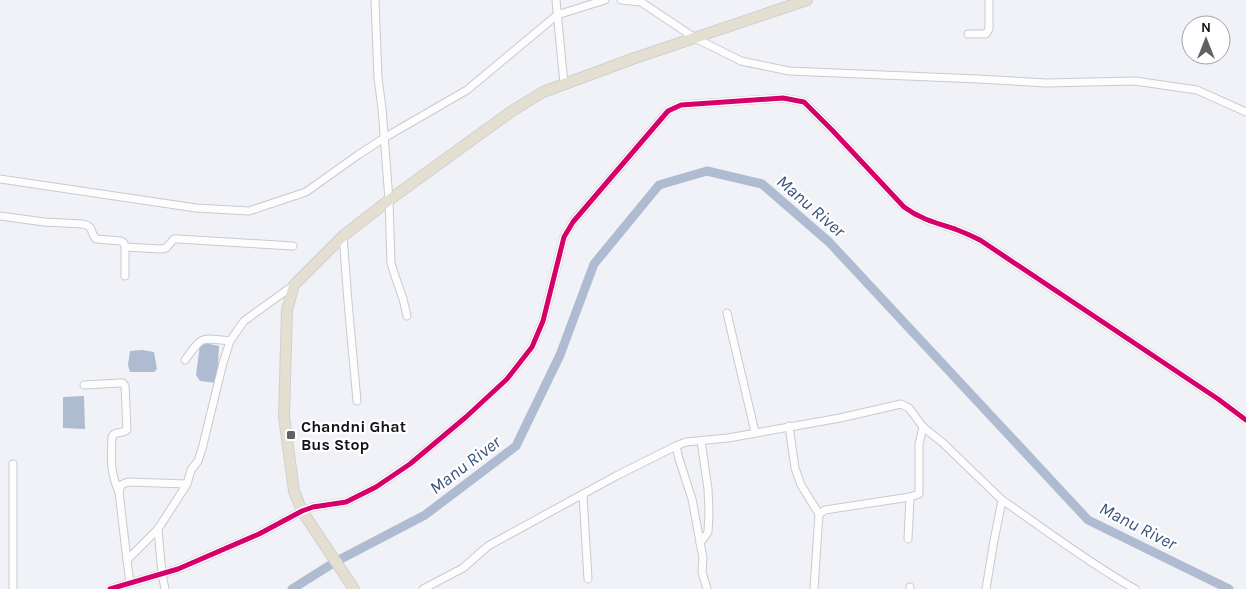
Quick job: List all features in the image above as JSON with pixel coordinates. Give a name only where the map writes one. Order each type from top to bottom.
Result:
[{"type":"highway","points":[[354,589],[305,514],[294,491],[284,417],[287,310],[294,284],[343,236],[389,200],[509,113],[543,92],[807,0]]},
{"type":"street","points":[[375,0],[378,78],[389,200],[392,267],[407,316]]},
{"type":"street","points":[[556,0],[564,84]]},
{"type":"street","points":[[0,179],[196,208],[249,211],[306,192],[384,138],[467,90],[557,15],[605,0]]},
{"type":"street","points":[[621,0],[641,2],[695,38],[741,61],[789,71],[1046,83],[1135,81],[1197,90],[1246,112]]},
{"type":"street","points":[[968,34],[986,34],[988,32],[989,0]]},
{"type":"street","points":[[110,589],[178,569],[305,514],[313,507],[346,502],[376,487],[417,458],[466,417],[507,379],[532,347],[543,321],[564,238],[573,222],[668,112],[680,105],[783,98],[804,102],[904,207],[914,215],[956,229],[980,240],[1246,420]]},
{"type":"street","points":[[0,216],[88,225],[92,228],[96,239],[122,241],[125,247],[125,276]]},
{"type":"street","points":[[343,236],[357,402]]},
{"type":"street","points":[[125,247],[166,248],[174,239],[294,246]]},
{"type":"street","points":[[127,560],[158,529],[187,484],[191,470],[198,461],[230,341],[244,321],[294,284]]},
{"type":"street","points":[[727,313],[755,432]]},
{"type":"street","points":[[185,360],[195,345],[201,340],[206,338],[230,341]]},
{"type":"street","points":[[84,385],[124,384],[127,430],[113,435],[111,460],[113,476],[119,492],[130,583]]},
{"type":"street","points":[[423,589],[463,568],[488,546],[616,476],[686,442],[728,438],[840,418],[901,404],[910,408],[923,427],[943,443],[1002,500],[1070,548],[1136,589]]},
{"type":"street","points":[[789,426],[795,468],[800,485],[818,514],[814,589]]},
{"type":"street","points":[[818,514],[825,510],[919,494],[919,444],[923,427]]},
{"type":"street","points":[[700,441],[708,489],[709,513],[708,532],[700,542]]},
{"type":"street","points":[[676,446],[692,498],[703,558],[702,572],[707,589]]},
{"type":"street","points":[[13,464],[13,589]]},
{"type":"street","points":[[119,492],[121,485],[128,482],[187,484]]},
{"type":"street","points":[[583,495],[588,579]]},
{"type":"street","points":[[908,539],[910,497]]},
{"type":"street","points":[[986,589],[1002,500]]},
{"type":"street","points":[[158,529],[165,589]]},
{"type":"street","points":[[441,579],[442,589]]},
{"type":"water","points":[[205,343],[219,346],[217,383],[200,381],[196,375],[200,345]]},
{"type":"water","points":[[130,351],[154,352],[157,369],[154,372],[130,372],[128,365]]},
{"type":"water","points":[[84,396],[85,429],[63,428],[63,397]]},
{"type":"waterway","name":"Manu River","points":[[292,589],[335,562],[425,515],[516,446],[560,355],[594,264],[659,185],[707,171],[762,184],[829,242],[1088,520],[1229,589]]},
{"type":"cycle path","points":[[110,589],[178,569],[259,534],[302,511],[313,507],[346,502],[376,487],[410,464],[466,417],[507,379],[532,347],[543,321],[564,237],[573,222],[668,111],[681,105],[783,98],[804,102],[904,207],[922,218],[958,230],[980,240],[1218,399],[1246,420]]},
{"type":"place","name":"Chandni Ghat Bus Stop","points":[[291,435]]}]
